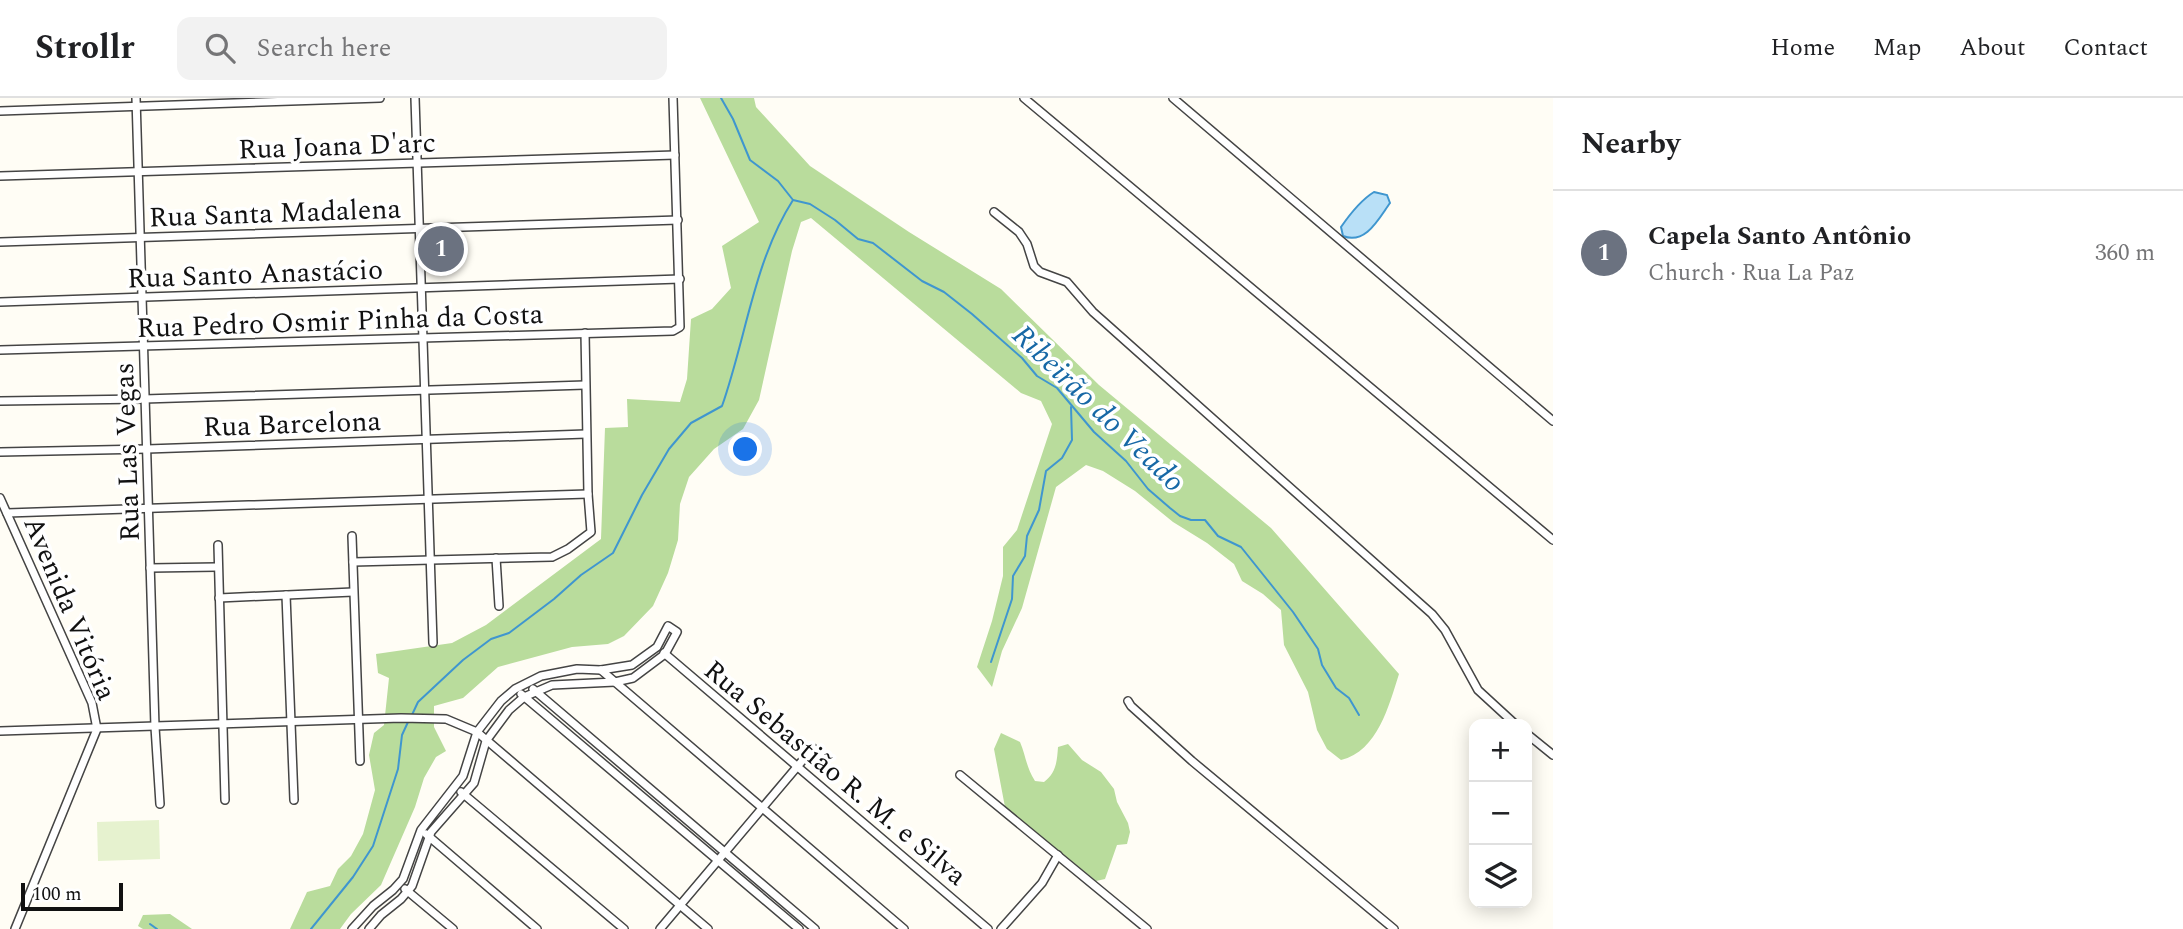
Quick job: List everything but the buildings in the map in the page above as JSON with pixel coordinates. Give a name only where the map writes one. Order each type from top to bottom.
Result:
[{"type":"street","points":[[0,111],[136,102],[380,98]]},
{"type":"street","points":[[415,98],[433,643]]},
{"type":"street","points":[[674,98],[680,279]]},
{"type":"street","points":[[1024,98],[1553,540]]},
{"type":"street","points":[[1173,98],[1553,421]]},
{"type":"street","name":"Rua Las Vegas","points":[[136,102],[155,727],[160,804]]},
{"type":"street","name":"Rua Joana D'arc","points":[[0,176],[675,155]]},
{"type":"street","points":[[994,212],[1018,232],[1027,244],[1034,266],[1040,272],[1067,282],[1093,312],[1438,620],[1478,690],[1510,719]]},
{"type":"street","name":"Rua Santa Madalena","points":[[0,242],[678,220]]},
{"type":"street","name":"Rua Santo Anastácio","points":[[0,302],[680,279]]},
{"type":"street","name":"Rua Pedro Osmir Pinha da Costa","points":[[0,350],[673,331],[680,327],[680,279]]},
{"type":"street","points":[[353,562],[552,557],[591,532],[587,494],[585,333]]},
{"type":"street","points":[[0,401],[585,385]]},
{"type":"street","name":"Rua Barcelona","points":[[0,452],[586,434]]},
{"type":"street","points":[[7,513],[587,494]]},
{"type":"street","name":"Avenida Vitória","points":[[0,498],[92,703],[97,729],[15,929]]},
{"type":"street","points":[[352,536],[360,761]]},
{"type":"street","points":[[218,545],[225,800]]},
{"type":"street","points":[[496,558],[499,606]]},
{"type":"street","points":[[150,568],[217,568]]},
{"type":"street","points":[[219,598],[353,592]]},
{"type":"street","points":[[286,595],[294,800]]},
{"type":"street","points":[[668,626],[677,632],[665,654],[633,678],[615,682],[563,683],[524,696],[509,710],[486,741],[477,777],[429,837],[417,874],[408,891],[368,929],[355,926],[398,884],[406,871],[421,830],[465,772],[477,732],[501,701],[526,683],[559,672],[632,665],[657,647],[668,626]]},
{"type":"street","name":"Rua Sebastião R. M. e Silva","points":[[657,647],[988,929]]},
{"type":"street","points":[[601,670],[904,929]]},
{"type":"street","points":[[526,683],[815,929]]},
{"type":"street","points":[[515,689],[799,929]]},
{"type":"street","points":[[1128,701],[1192,761],[1394,929]]},
{"type":"street","points":[[0,731],[401,718],[446,719],[477,732],[708,929]]},
{"type":"street","points":[[1532,738],[1553,755]]},
{"type":"street","points":[[660,929],[813,748]]},
{"type":"street","points":[[960,775],[1147,929]]},
{"type":"street","points":[[455,787],[624,929]]},
{"type":"street","points":[[421,830],[537,929]]},
{"type":"street","points":[[1001,929],[1042,883],[1058,855]]},
{"type":"street","points":[[398,884],[453,929]]},
{"type":"green space","points":[[700,98],[754,98],[756,107],[810,166],[1001,289],[1099,385],[1271,528],[1399,674],[1380,725],[1364,747],[1341,760],[1327,749],[1317,730],[1308,692],[1284,645],[1281,610],[1242,581],[1234,564],[1207,543],[1173,522],[1135,491],[1103,471],[1086,465],[1056,487],[1022,608],[1002,651],[992,687],[977,667],[1003,576],[1003,547],[1017,530],[1052,424],[1041,401],[1021,393],[811,218],[801,222],[792,251],[759,400],[743,429],[714,449],[689,477],[680,504],[678,540],[668,573],[653,606],[624,636],[608,644],[572,647],[498,667],[463,698],[434,706],[434,727],[446,751],[436,757],[424,778],[415,807],[381,885],[351,914],[340,929],[290,929],[307,892],[330,886],[338,869],[351,856],[363,834],[375,790],[369,755],[374,733],[384,725],[389,678],[378,673],[376,654],[452,643],[486,625],[601,539],[605,428],[628,427],[627,399],[680,402],[687,379],[691,319],[712,309],[731,288],[722,246],[759,222]]},
{"type":"green space","points":[[1001,733],[1020,742],[1035,781],[1044,782],[1048,779],[1055,767],[1058,747],[1068,744],[1082,760],[1101,772],[1114,789],[1130,832],[1127,844],[1117,845],[1105,879],[1096,881],[1005,807],[994,749]]},
{"type":"green space","points":[[159,820],[160,859],[98,861],[97,822]]},
{"type":"green space","points":[[170,914],[192,929],[143,929],[138,926],[143,915]]},
{"type":"water","points":[[1374,192],[1387,195],[1390,203],[1381,216],[1371,229],[1358,237],[1343,236],[1341,227],[1356,208]]},
{"type":"waterway","name":"Ribeirão do Veado","points":[[721,98],[750,160],[778,181],[793,200],[810,204],[858,239],[873,243],[922,281],[944,292],[1022,358],[1037,376],[1057,388],[1094,432],[1126,461],[1148,489],[1170,508],[1191,520],[1205,520],[1218,536],[1241,547],[1293,612],[1318,649],[1322,665],[1336,688],[1349,698],[1359,715]]},
{"type":"waterway","points":[[411,717],[418,702],[463,660],[491,639],[509,633],[613,553],[669,449],[691,423],[722,406],[760,274],[769,248],[793,200]]},
{"type":"waterway","points":[[991,662],[1012,599],[1013,576],[1025,556],[1027,536],[1039,510],[1046,471],[1062,458],[1072,440],[1071,407]]},
{"type":"waterway","points":[[311,929],[353,877],[373,846],[398,769],[402,735],[408,722]]},
{"type":"waterway","points":[[150,924],[157,929]]},
{"type":"place","name":"Capela Santo Antônio","points":[[441,249]]}]
